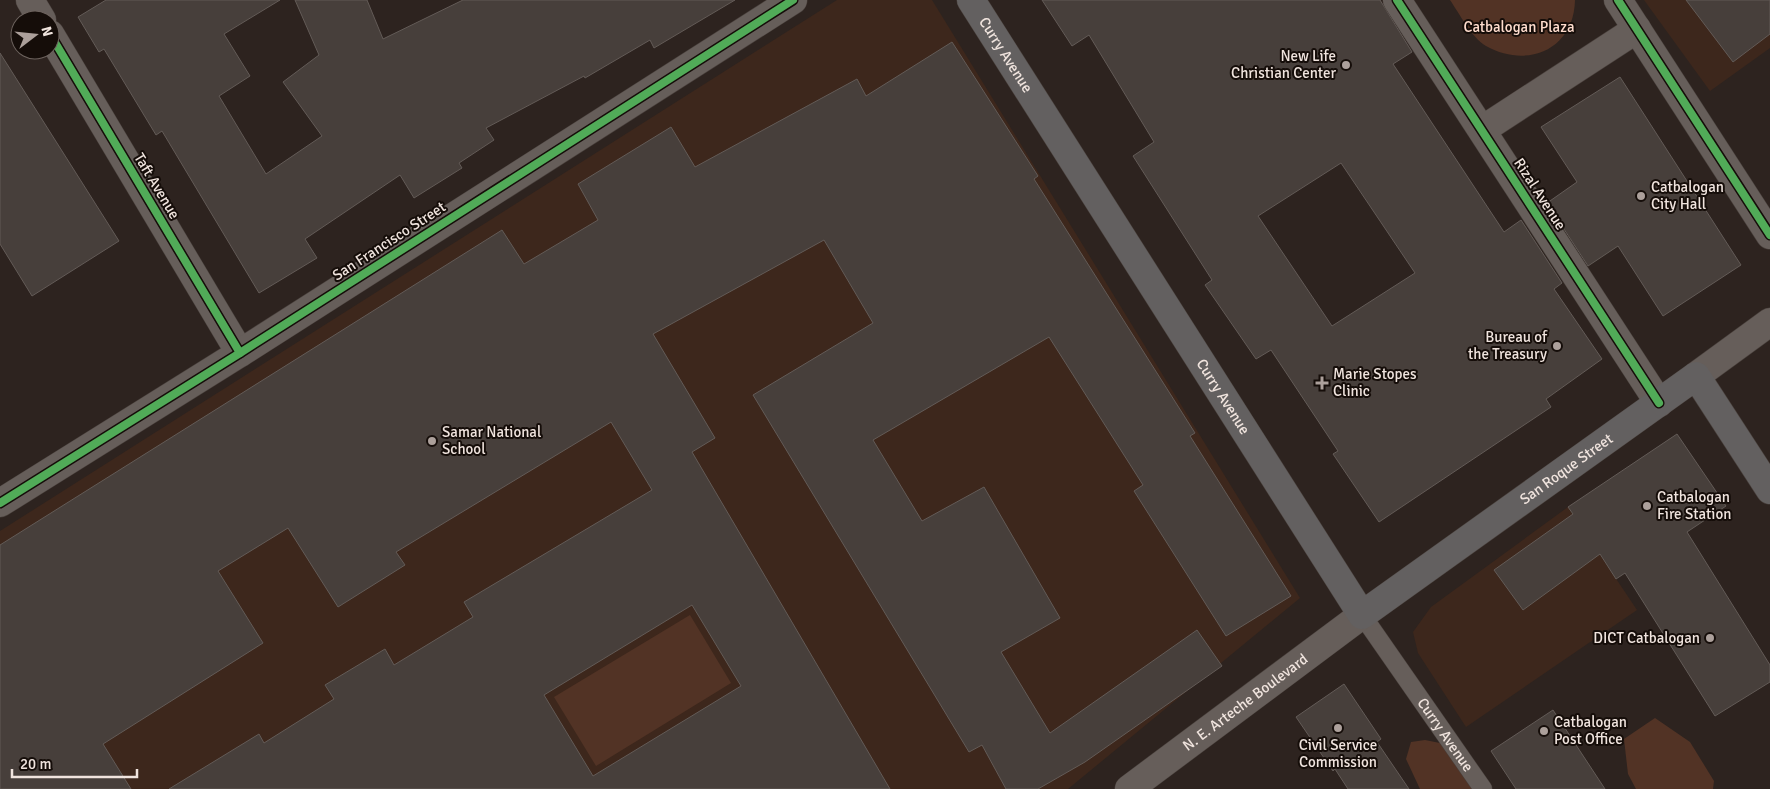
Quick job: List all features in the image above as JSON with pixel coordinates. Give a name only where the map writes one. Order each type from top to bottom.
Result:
[{"type":"main road","name":"Curry Avenue","points":[[971,0],[1362,615]]},
{"type":"main road","name":"San Roque Street","points":[[1362,615],[1696,376]]},
{"type":"main road","points":[[1696,376],[1770,490]]},
{"type":"street","name":"San Francisco Street","points":[[0,503],[240,353],[792,0]]},
{"type":"street","name":"Rizal Avenue","points":[[1397,0],[1659,403]]},
{"type":"street","points":[[1618,0],[1770,236]]},
{"type":"street","points":[[1482,130],[1637,29]]},
{"type":"street","name":"Taft Avenue","points":[[60,51],[240,353]]},
{"type":"street","name":"San Roque Street","points":[[1696,376],[1770,322]]},
{"type":"street","name":"N. E. Arteche Boulevard","points":[[1130,789],[1362,615]]},
{"type":"lane","name":"Curry Avenue","points":[[1362,615],[1483,789]]},
{"type":"shaded area","points":[[837,0],[932,0],[1300,598],[1068,789],[0,789],[0,531]]},
{"type":"shaded area","points":[[1644,0],[1770,0],[1770,48],[1710,91]]},
{"type":"shaded area","points":[[1568,507],[1637,610],[1466,727],[1418,653],[1413,632],[1431,607]]},
{"type":"green space","name":"Catbalogan Plaza","points":[[1450,0],[1575,0],[1573,17],[1566,32],[1557,43],[1532,55],[1517,56],[1502,53],[1481,42],[1471,31]]},
{"type":"green space","points":[[690,615],[731,683],[596,766],[554,697]]},
{"type":"green space","points":[[1655,718],[1690,742],[1714,781],[1713,789],[1636,789],[1628,774],[1624,739]]},
{"type":"green space","points":[[1425,740],[1440,743],[1473,789],[1420,789],[1406,759],[1411,742]]},
{"type":"building","points":[[106,0],[280,0],[224,34],[250,76],[219,96],[266,174],[322,136],[283,82],[319,55],[295,0],[367,0],[383,39],[463,0],[735,0],[654,48],[650,40],[585,78],[584,76],[486,128],[494,140],[459,163],[462,168],[414,198],[400,175],[305,239],[317,258],[259,293],[162,131],[156,135],[104,49],[99,52],[78,17]]},
{"type":"building","points":[[1042,0],[1380,0],[1412,52],[1393,64],[1504,232],[1521,220],[1562,283],[1554,289],[1602,359],[1546,399],[1551,407],[1379,522],[1333,454],[1338,451],[1271,350],[1256,359],[1205,285],[1212,280],[1133,156],[1154,142],[1089,35],[1072,46]],"holes":[[[1341,163],[1415,273],[1332,326],[1258,216]]]},
{"type":"building","points":[[1686,0],[1770,0],[1770,34],[1733,62]]},
{"type":"building","points":[[952,42],[1038,176],[1034,179],[1195,433],[1190,436],[1291,596],[1226,636],[1134,491],[1143,485],[1049,337],[873,440],[922,521],[984,487],[1060,618],[1001,652],[1050,733],[1197,630],[1222,666],[1085,762],[1038,789],[1006,789],[982,745],[969,752],[753,395],[873,323],[824,240],[653,334],[715,438],[692,452],[890,789],[169,789],[259,734],[264,743],[334,699],[325,685],[385,649],[394,665],[473,617],[464,602],[652,490],[611,422],[396,552],[405,565],[338,607],[288,528],[218,571],[263,643],[103,744],[131,789],[0,789],[0,545],[502,230],[524,264],[598,220],[578,184],[671,127],[695,167],[857,79],[866,96]],"holes":[[[692,605],[741,686],[593,776],[544,695]]]},
{"type":"building","points":[[0,53],[119,241],[32,296],[0,244]]},
{"type":"building","name":"Catbalogan City Hall","points":[[1620,77],[1741,265],[1663,316],[1618,246],[1588,266],[1547,203],[1577,182],[1541,127]]},
{"type":"building","points":[[1677,434],[1726,506],[1687,532],[1770,665],[1770,682],[1715,716],[1625,573],[1616,579],[1600,554],[1523,610],[1494,570],[1573,514],[1568,507]]},
{"type":"building","name":"Civil Service Commission","points":[[1344,684],[1381,739],[1377,742],[1409,789],[1348,789],[1335,769],[1333,771],[1296,717]]},
{"type":"building","name":"Catbalogan Post Office","points":[[1553,710],[1605,789],[1516,789],[1491,751]]},
{"type":"cycle path","points":[[0,503],[240,353],[793,0]]},
{"type":"cycle path","points":[[1397,0],[1659,403]]},
{"type":"cycle path","points":[[1618,0],[1770,235]]},
{"type":"cycle path","points":[[60,51],[240,353]]},
{"type":"place","name":"New Life Christian Center","points":[[1346,65]]},
{"type":"place","name":"Catbalogan City Hall","points":[[1641,196]]},
{"type":"place","name":"Bureau of the Treasury","points":[[1557,346]]},
{"type":"place","name":"Marie Stopes Clinic","points":[[1322,383]]},
{"type":"place","name":"Samar National School","points":[[432,441]]},
{"type":"place","name":"Catbalogan Fire Station","points":[[1647,506]]},
{"type":"place","name":"DICT Catbalogan","points":[[1710,638]]},
{"type":"place","name":"Civil Service Commission","points":[[1338,728]]},
{"type":"place","name":"Catbalogan Post Office","points":[[1544,731]]}]
